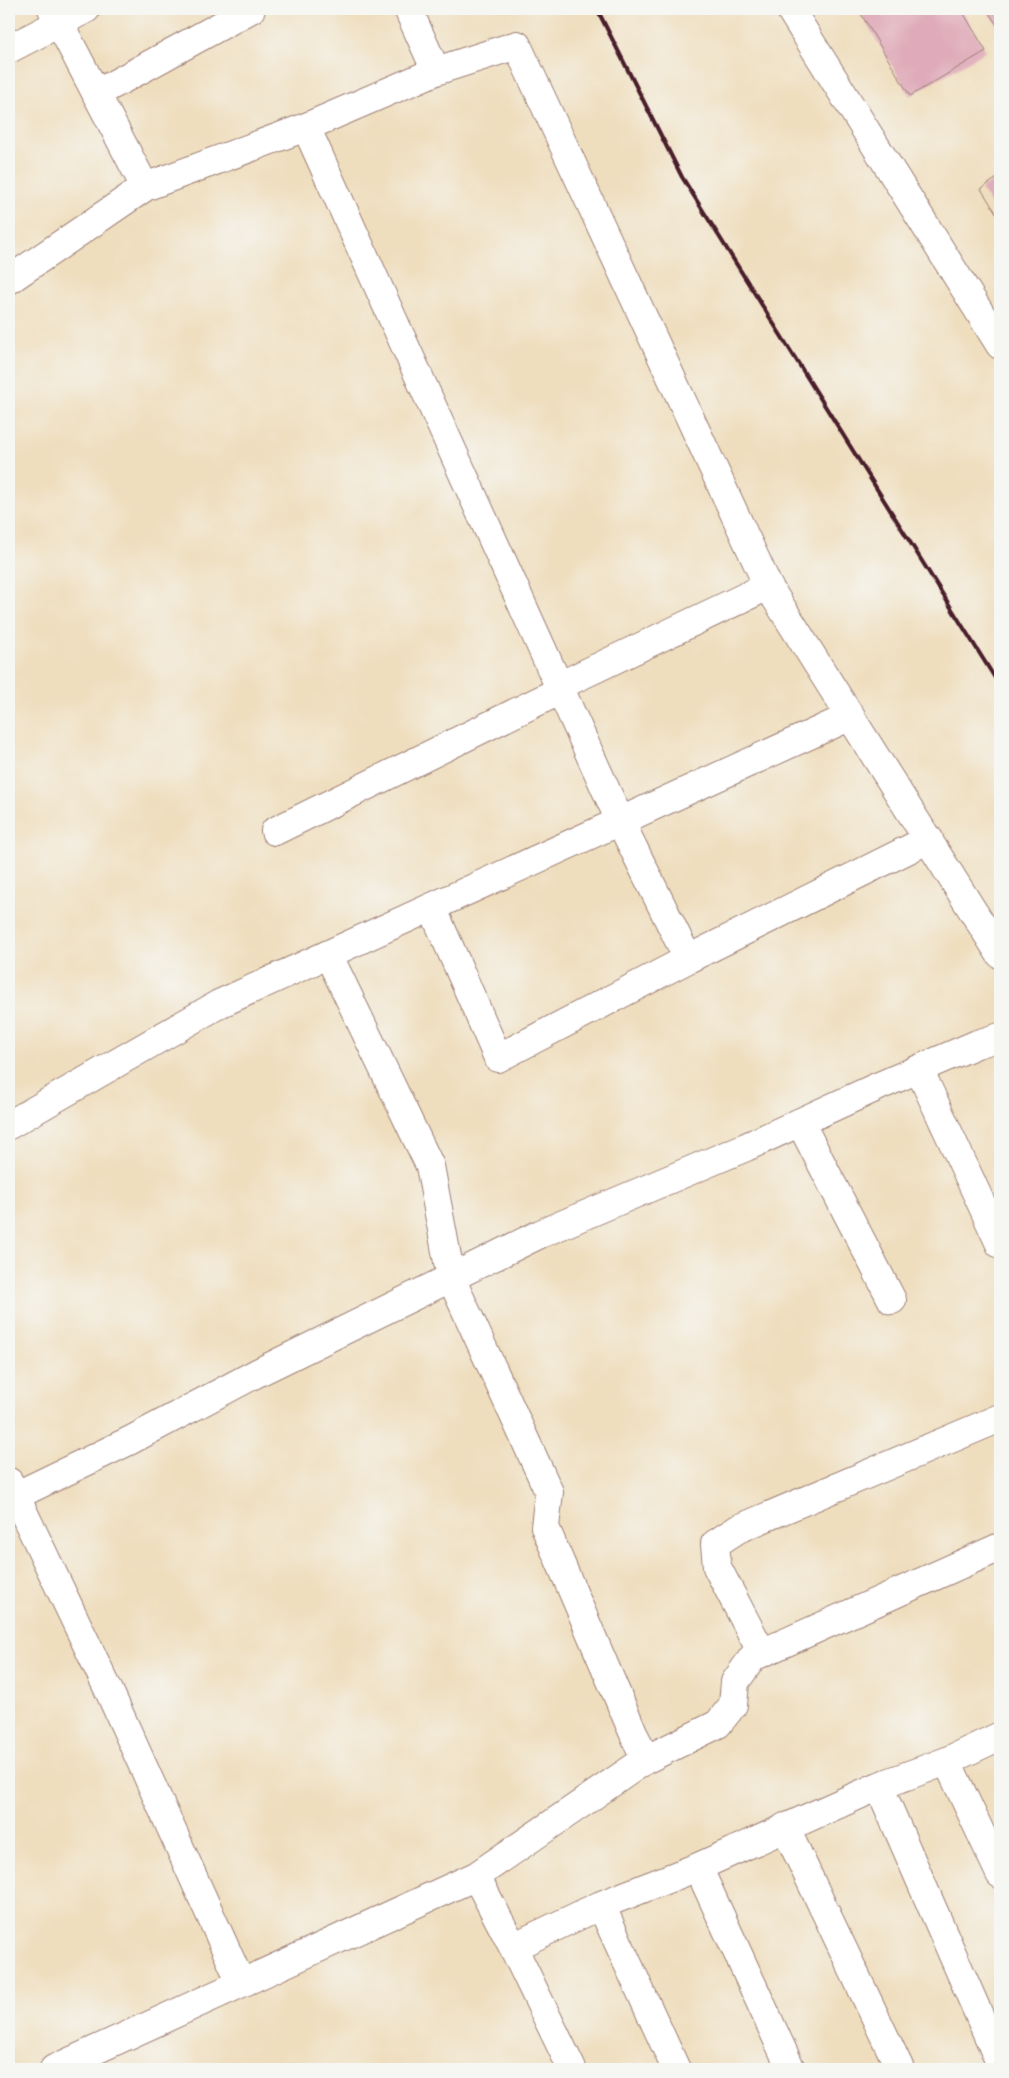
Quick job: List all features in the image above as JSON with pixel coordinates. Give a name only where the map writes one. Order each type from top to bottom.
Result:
[{"type":"street","points":[[9,49],[56,16],[86,9]]},
{"type":"street","points":[[96,94],[252,9]]},
{"type":"street","points":[[408,9],[436,71]]},
{"type":"street","points":[[790,9],[1000,345]]},
{"type":"street","points":[[56,16],[145,188]]},
{"type":"street","points":[[9,280],[145,188],[306,127],[436,71],[517,45],[768,586],[1000,954]]},
{"type":"street","points":[[306,127],[620,821],[688,959]]},
{"type":"street","points":[[275,831],[553,694],[559,686],[768,586]]},
{"type":"street","points":[[9,1125],[219,1004],[851,716]]},
{"type":"street","points":[[432,907],[498,1058],[688,959],[929,839]]},
{"type":"street","points":[[328,954],[430,1166],[451,1278],[549,1492],[545,1527],[645,1760]]},
{"type":"street","points":[[241,1983],[110,1692],[11,1492],[131,1440],[257,1373],[540,1234],[977,1044],[1000,1037]]},
{"type":"street","points":[[919,1069],[1000,1244]]},
{"type":"street","points":[[800,1122],[892,1300]]},
{"type":"street","points":[[762,1653],[717,1567],[715,1544],[738,1529],[1000,1418]]},
{"type":"street","points":[[54,2069],[476,1876],[645,1760],[718,1724],[734,1705],[735,1682],[753,1657],[1000,1547]]},
{"type":"street","points":[[513,1947],[602,1905],[698,1867],[784,1827],[879,1786],[947,1761],[1000,1736]]},
{"type":"street","points":[[947,1761],[1000,1874]]},
{"type":"street","points":[[879,1786],[1000,2063]]},
{"type":"street","points":[[784,1827],[900,2069]]},
{"type":"street","points":[[698,1867],[791,2069]]},
{"type":"street","points":[[476,1876],[513,1947],[572,2069]]},
{"type":"street","points":[[602,1905],[676,2069]]},
{"type":"building","points":[[858,9],[961,9],[986,51],[910,96]]},
{"type":"building","points":[[986,9],[1000,9],[1000,29]]},
{"type":"building","points":[[1000,176],[1000,219],[981,189]]},
{"type":"railway","points":[[597,9],[682,177],[1000,686]]}]
